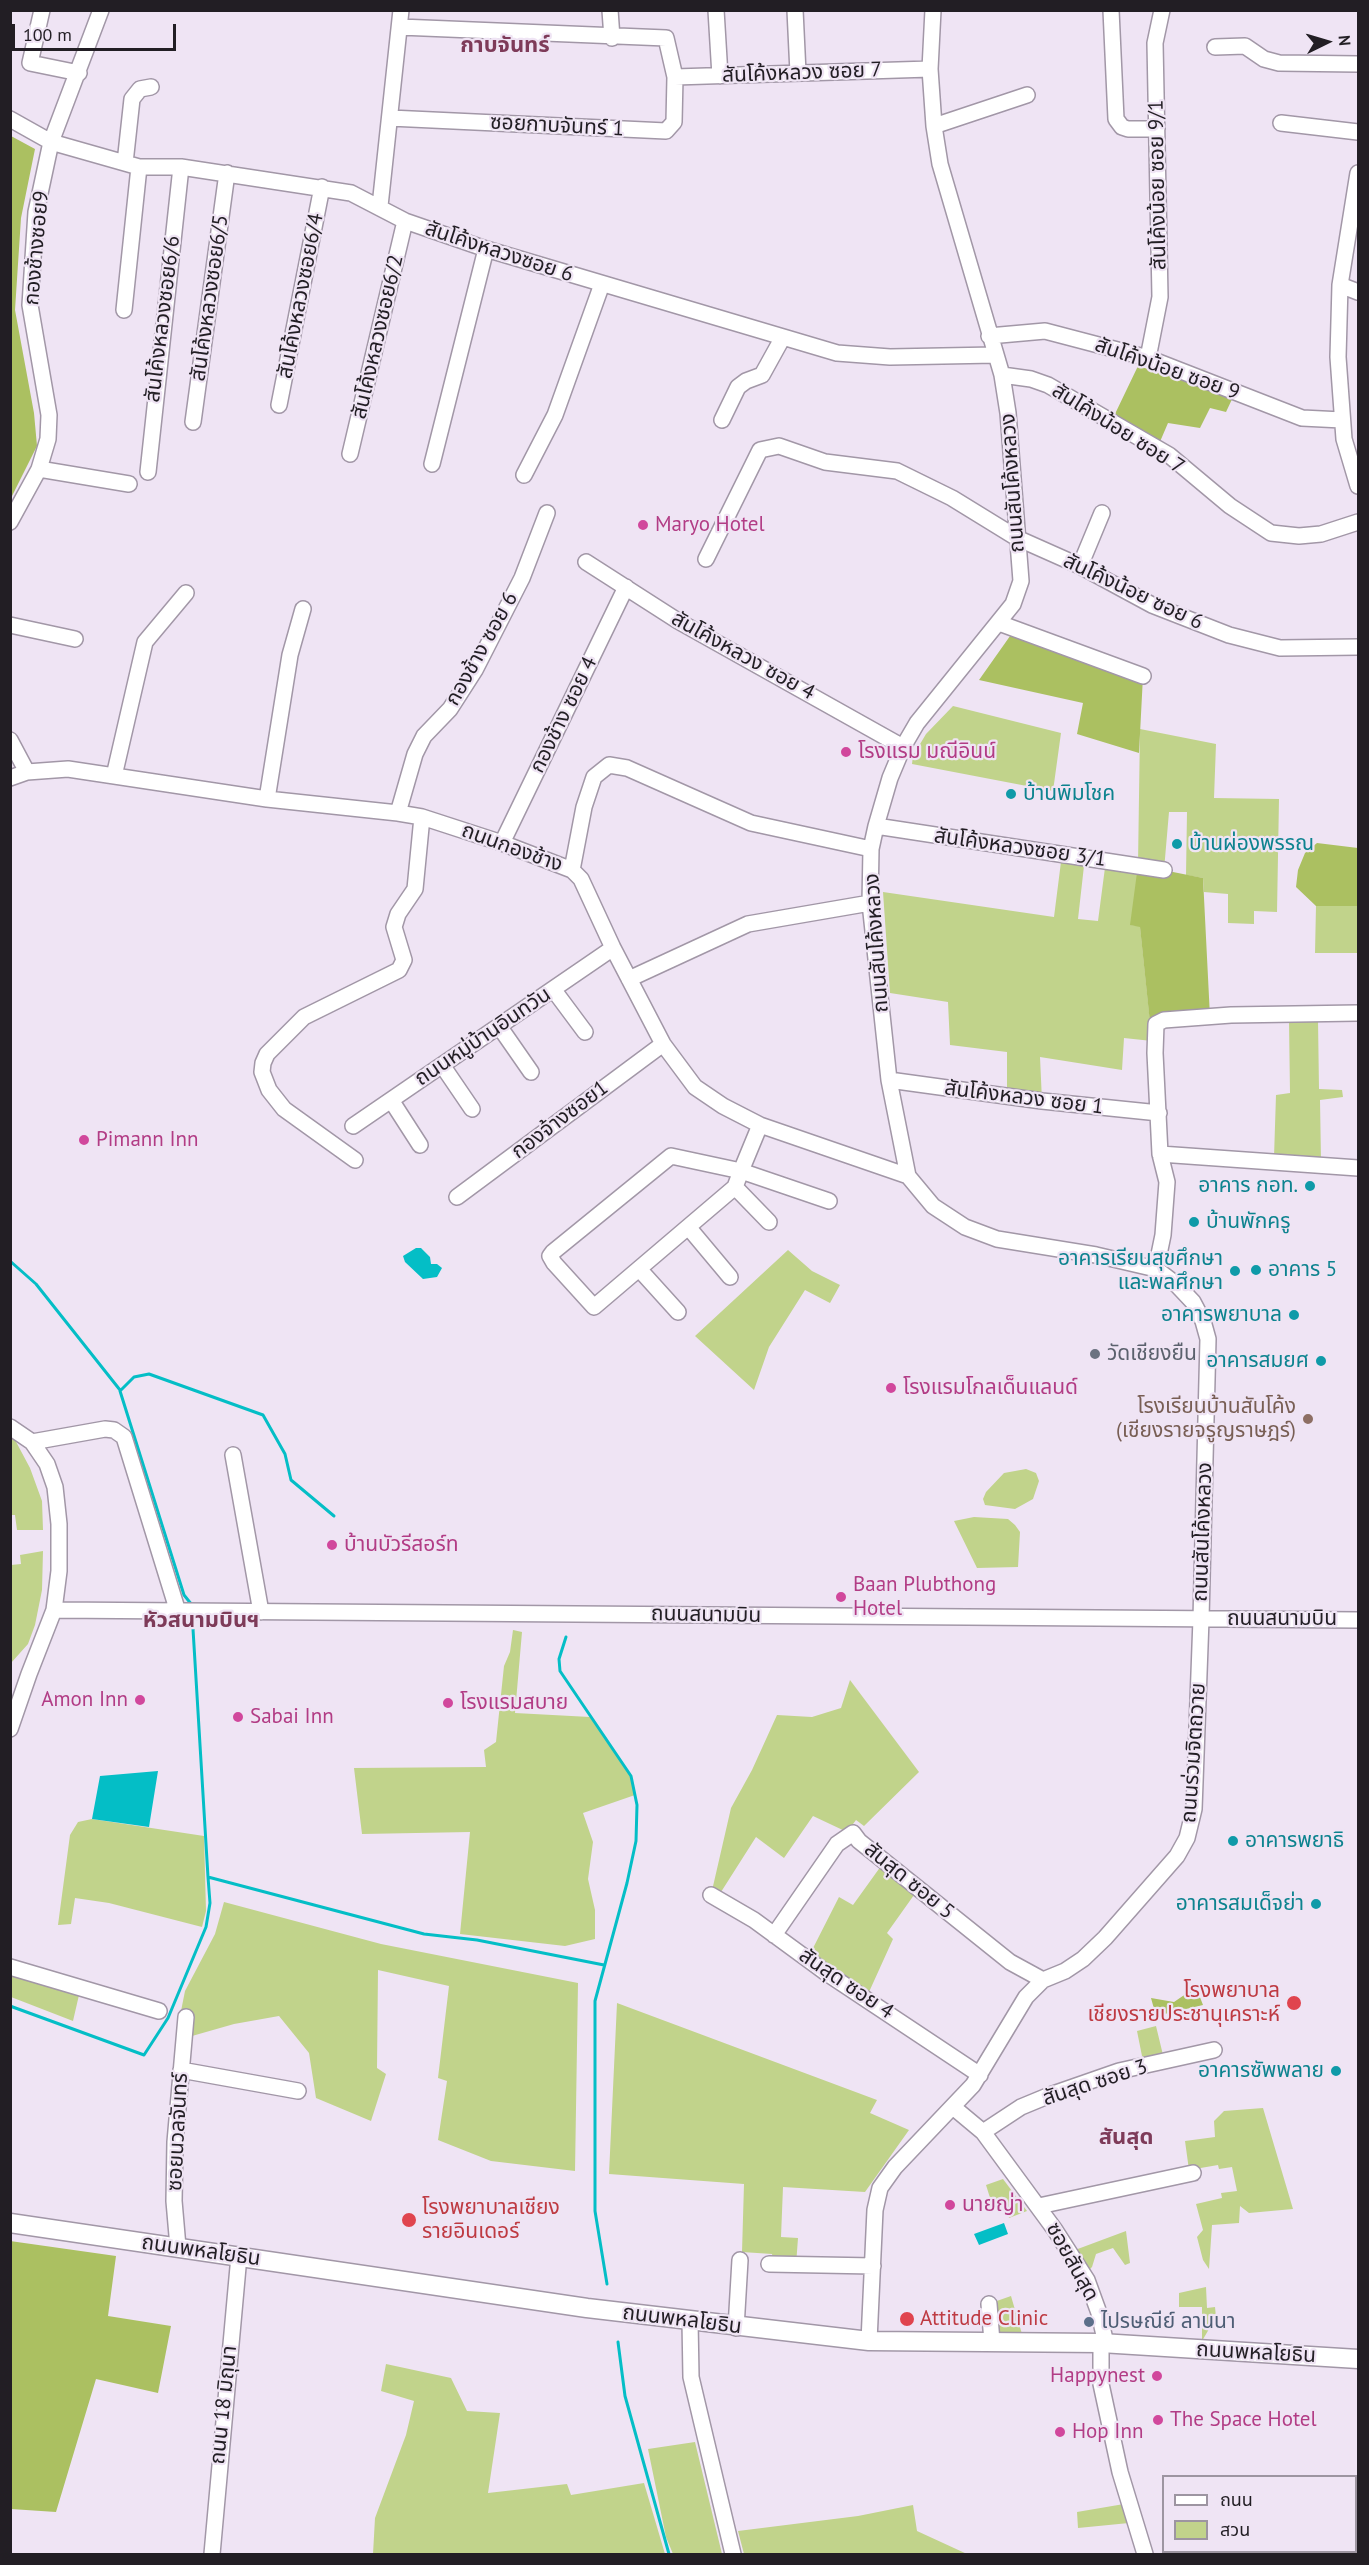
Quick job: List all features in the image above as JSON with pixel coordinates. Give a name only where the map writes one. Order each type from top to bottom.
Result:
[{"type":"main road","name":"ถนนพหลโยธิน","points":[[10,2223],[736,2328],[869,2341],[1103,2344],[1359,2359]]},
{"type":"street","points":[[42,10],[30,63],[79,73]]},
{"type":"street","name":"กองช้างซอย9","points":[[10,522],[39,469],[48,440],[48,416],[30,305],[36,212],[51,142],[79,73],[100,10]]},
{"type":"street","points":[[380,206],[400,10]]},
{"type":"street","points":[[610,10],[612,38]]},
{"type":"street","points":[[716,10],[720,76]]},
{"type":"street","points":[[795,10],[798,73]]},
{"type":"street","name":"ถนนสันโค้งหลวง","points":[[933,10],[930,69],[934,126],[940,164],[1002,375],[1008,413],[1021,581],[1013,604],[917,723],[903,747],[876,826],[872,849],[870,903],[889,1080],[908,1176],[933,1206],[965,1227],[997,1239],[1096,1255],[1155,1269],[1177,1285],[1193,1302],[1203,1321],[1208,1339],[1201,1619]]},
{"type":"street","points":[[1111,10],[1116,119],[1122,127],[1128,129],[1157,129]]},
{"type":"street","name":"สันโค้งน้อย ซอย 9/1","points":[[1148,358],[1160,297],[1155,43],[1162,10]]},
{"type":"street","points":[[400,27],[612,38],[666,38],[675,77]]},
{"type":"street","points":[[1215,47],[1245,46],[1264,59],[1279,63],[1359,64]]},
{"type":"street","name":"สันโค้งหลวง ซอย 7","points":[[675,77],[930,69]]},
{"type":"street","name":"ซอยกาบจันทร์ 1","points":[[390,118],[666,131],[674,122],[675,77]]},
{"type":"street","points":[[124,310],[132,165],[132,99],[140,89],[151,87]]},
{"type":"street","points":[[934,126],[1027,95]]},
{"type":"street","name":"สันโค้งหลวงซอย 6","points":[[10,119],[51,142],[132,165],[181,166],[351,193],[380,206],[405,221],[486,249],[837,353],[890,357],[995,355]]},
{"type":"street","points":[[1281,123],[1359,132]]},
{"type":"street","name":"สันโค้งหลวงซอย6/6","points":[[148,472],[181,166]]},
{"type":"street","name":"สันโค้งหลวงซอย6/5","points":[[193,423],[227,173]]},
{"type":"street","points":[[1359,173],[1340,285],[1338,357],[1342,420],[1351,439],[1359,486]]},
{"type":"street","name":"สันโค้งหลวงซอย6/4","points":[[279,405],[322,187]]},
{"type":"street","name":"สันโค้งหลวงซอย6/2","points":[[350,454],[405,221]]},
{"type":"street","points":[[432,464],[486,249]]},
{"type":"street","points":[[524,476],[555,414],[602,284]]},
{"type":"street","points":[[1340,285],[1359,292]]},
{"type":"street","name":"สันโค้งน้อย ซอย 9","points":[[989,336],[1045,331],[1148,358],[1302,418],[1342,420]]},
{"type":"street","points":[[722,420],[738,387],[762,375],[783,337]]},
{"type":"street","name":"สันโค้งน้อย ซอย 7","points":[[1002,375],[1031,378],[1048,385],[1169,455],[1230,506],[1271,533],[1299,536],[1321,534],[1359,522]]},
{"type":"street","name":"สันโค้งน้อย ซอย 6","points":[[706,559],[760,450],[779,446],[825,462],[897,471],[952,498],[1017,538],[1080,566],[1152,605],[1229,635],[1280,648],[1359,646]]},
{"type":"street","points":[[39,469],[129,484]]},
{"type":"street","name":"กองช้าง ซอย 6","points":[[398,813],[415,754],[424,736],[450,709],[475,670],[522,578],[547,513]]},
{"type":"street","points":[[1080,566],[1102,513]]},
{"type":"street","name":"สันโค้งหลวง ซอย 4","points":[[586,562],[678,621],[903,747]]},
{"type":"street","name":"กองช้าง ซอย 4","points":[[502,843],[627,587]]},
{"type":"street","points":[[114,776],[145,642],[186,592]]},
{"type":"street","points":[[267,799],[290,655],[303,609]]},
{"type":"street","points":[[999,623],[1143,676]]},
{"type":"street","points":[[10,625],[75,639]]},
{"type":"street","points":[[10,740],[27,772]]},
{"type":"street","points":[[572,870],[584,807],[594,777],[609,765],[627,768],[752,823],[872,849]]},
{"type":"street","name":"ถนนกองช้าง","points":[[10,778],[27,772],[68,769],[267,799],[398,813],[422,817],[502,843],[572,870],[581,879],[613,948],[663,1044],[695,1087],[723,1106],[760,1125],[908,1176]]},
{"type":"street","points":[[355,1161],[284,1109],[269,1090],[262,1072],[263,1063],[267,1054],[304,1017],[399,970],[404,960],[394,927],[398,914],[415,889],[422,817]]},
{"type":"street","name":"สันโค้งหลวงซอย 3/1","points":[[876,826],[1164,870]]},
{"type":"street","points":[[629,979],[748,924],[870,903]]},
{"type":"street","name":"ถนนหมู่บ้านอินทวัน","points":[[353,1126],[613,948]]},
{"type":"street","points":[[553,989],[585,1032]]},
{"type":"street","points":[[1155,1269],[1163,1235],[1167,1182],[1160,1154],[1155,1053],[1156,1024],[1164,1020],[1231,1015],[1359,1013]]},
{"type":"street","points":[[499,1026],[531,1072]]},
{"type":"street","name":"กองจ้างซอย1","points":[[457,1197],[663,1044]]},
{"type":"street","points":[[442,1065],[472,1109]]},
{"type":"street","name":"สันโค้งหลวง ซอย 1","points":[[889,1080],[1042,1101],[1159,1113]]},
{"type":"street","points":[[391,1100],[420,1145]]},
{"type":"street","points":[[760,1125],[741,1172],[735,1187],[594,1307],[587,1302],[550,1256],[671,1156],[741,1172],[829,1202]]},
{"type":"street","points":[[1160,1154],[1359,1168]]},
{"type":"street","points":[[735,1187],[769,1222]]},
{"type":"street","points":[[689,1228],[730,1277]]},
{"type":"street","points":[[640,1270],[678,1312]]},
{"type":"street","points":[[10,1427],[32,1442],[47,1464],[55,1487],[59,1524],[59,1571],[54,1610],[28,1674],[10,1729]]},
{"type":"street","points":[[32,1442],[105,1429],[114,1430],[124,1437],[178,1611]]},
{"type":"street","points":[[232,1455],[261,1612]]},
{"type":"street","name":"ถนนสนามบิน","points":[[54,1610],[1359,1620]]},
{"type":"street","name":"ถนนร่วมจิตถวาย","points":[[869,2341],[875,2210],[880,2188],[895,2167],[953,2107],[980,2074],[1026,1997],[1043,1980],[1065,1971],[1083,1959],[1105,1938],[1178,1856],[1187,1838],[1194,1809],[1201,1619]]},
{"type":"street","name":"สันสุด ซอย 5","points":[[774,1935],[837,1844],[853,1833],[859,1841],[1001,1955],[1043,1980]]},
{"type":"street","name":"สันสุด ซอย 4","points":[[711,1895],[980,2074]]},
{"type":"street","points":[[10,1967],[159,2011]]},
{"type":"street","name":"ซอยนวลจันทร์","points":[[178,2247],[174,2201],[175,2142],[186,2017]]},
{"type":"street","name":"สันสุด ซอย 3","points":[[983,2132],[1021,2107],[1050,2095],[1119,2071],[1214,2050]]},
{"type":"street","points":[[181,2070],[298,2091]]},
{"type":"street","name":"ซอยสันสุด","points":[[953,2107],[983,2132],[1039,2206],[1087,2280],[1099,2313],[1103,2344],[1101,2384],[1118,2462],[1145,2554]]},
{"type":"street","points":[[1039,2206],[1193,2173]]},
{"type":"street","name":"ถนน 18 มิถุนา","points":[[212,2554],[239,2256]]},
{"type":"street","points":[[736,2328],[740,2259]]},
{"type":"street","points":[[768,2264],[873,2266]]},
{"type":"street","points":[[989,2304],[992,2343]]},
{"type":"street","points":[[690,2321],[691,2377],[734,2554]]},
{"type":"green space","points":[[11,136],[35,149],[21,218],[15,310],[34,413],[37,446],[11,498]]},
{"type":"green space","points":[[1138,366],[1234,395],[1226,412],[1210,408],[1200,428],[1168,423],[1159,444],[1114,416]]},
{"type":"green space","points":[[1015,629],[1143,676],[1139,753],[1077,734],[1083,703],[979,680]]},
{"type":"green space","points":[[953,706],[1061,733],[1053,791],[912,764],[913,756],[926,734]]},
{"type":"green space","points":[[1140,729],[1216,744],[1214,798],[1279,799],[1277,912],[1254,911],[1254,924],[1228,923],[1228,894],[1204,892],[1203,878],[1186,875],[1187,812],[1169,812],[1164,870],[1131,925],[1140,926],[1152,1041],[1124,1038],[1122,1070],[1040,1057],[1042,1101],[1007,1096],[1007,1052],[950,1045],[948,1002],[890,993],[883,892],[1054,917],[1062,854],[1085,857],[1078,919],[1098,921],[1106,860],[1138,864]]},
{"type":"green space","points":[[1317,843],[1358,848],[1358,906],[1316,906],[1296,887],[1298,870],[1305,853]]},
{"type":"green space","points":[[1138,865],[1203,878],[1210,1017],[1150,1023],[1140,927],[1130,925]]},
{"type":"green space","points":[[1316,906],[1358,906],[1358,960],[1357,953],[1315,953]]},
{"type":"green space","points":[[1318,1020],[1319,1089],[1342,1090],[1343,1097],[1320,1100],[1321,1161],[1274,1157],[1276,1095],[1290,1093],[1289,1021]]},
{"type":"green space","points":[[788,1250],[812,1271],[840,1285],[830,1303],[805,1290],[769,1347],[754,1390],[695,1336]]},
{"type":"green space","points":[[10,1438],[14,1438],[30,1468],[42,1501],[43,1530],[17,1530],[15,1515],[11,1515]]},
{"type":"green space","points":[[1026,1469],[1036,1473],[1039,1481],[1033,1499],[1015,1509],[985,1505],[983,1499],[986,1492],[1004,1473]]},
{"type":"green space","points":[[974,1517],[1008,1519],[1015,1525],[1020,1532],[1018,1567],[977,1568],[954,1521]]},
{"type":"green space","points":[[43,1551],[42,1590],[35,1625],[28,1644],[11,1663],[11,1565],[21,1564],[20,1555]]},
{"type":"green space","points":[[513,1630],[522,1632],[515,1713],[590,1717],[631,1776],[635,1795],[583,1813],[593,1842],[588,1879],[595,1910],[595,1939],[565,1946],[460,1934],[470,1832],[362,1834],[354,1768],[486,1767],[484,1750],[496,1742],[504,1666],[510,1652]]},
{"type":"green space","points":[[850,1680],[919,1772],[864,1826],[856,1820],[847,1832],[813,1816],[784,1858],[756,1837],[721,1892],[711,1895],[731,1808],[752,1770],[777,1715],[812,1717],[841,1708]]},
{"type":"green space","points":[[92,1819],[204,1836],[206,1911],[202,1927],[109,1903],[75,1898],[71,1924],[58,1925],[70,1835],[78,1822]]},
{"type":"green space","points":[[881,1866],[914,1895],[887,1933],[893,1939],[869,1992],[810,1954],[839,1897],[853,1905]]},
{"type":"green space","points":[[224,1902],[381,1944],[578,1983],[575,2171],[491,2161],[438,2140],[447,2081],[438,2078],[449,1986],[378,1970],[377,2068],[386,2074],[371,2121],[316,2098],[309,2053],[279,2016],[234,2024],[192,2036],[178,2026],[185,1991],[215,1934]]},
{"type":"green space","points":[[19,1974],[79,1995],[73,2021],[11,1997],[11,1976]]},
{"type":"green space","points":[[1196,1987],[1203,2005],[1156,2016],[1151,1998],[1174,2002]]},
{"type":"green space","points":[[617,2003],[877,2100],[870,2113],[909,2130],[865,2192],[783,2187],[781,2237],[798,2238],[796,2265],[774,2264],[772,2254],[742,2252],[744,2184],[609,2174]]},
{"type":"green space","points":[[1156,2026],[1163,2055],[1143,2061],[1137,2031]]},
{"type":"green space","points":[[1263,2108],[1293,2209],[1249,2213],[1240,2206],[1239,2223],[1212,2225],[1209,2269],[1203,2260],[1197,2237],[1203,2230],[1196,2204],[1222,2198],[1221,2193],[1237,2191],[1232,2167],[1219,2169],[1218,2165],[1189,2170],[1185,2141],[1215,2137],[1214,2121],[1224,2111]]},
{"type":"green space","points":[[1003,2179],[1027,2211],[1009,2218],[1002,2198],[991,2201],[986,2185]]},
{"type":"green space","points":[[1126,2231],[1130,2263],[1125,2265],[1113,2248],[1096,2254],[1092,2267],[1087,2272],[1075,2250]]},
{"type":"green space","points":[[10,2241],[116,2256],[108,2316],[171,2326],[158,2393],[96,2379],[56,2512],[11,2509]]},
{"type":"green space","points":[[1206,2287],[1207,2308],[1215,2307],[1216,2317],[1202,2341],[1202,2307],[1179,2307],[1179,2293]]},
{"type":"green space","points":[[1011,2296],[1022,2334],[996,2334],[991,2303]]},
{"type":"green space","points":[[386,2364],[451,2378],[467,2411],[500,2413],[488,2493],[567,2484],[571,2495],[644,2483],[665,2554],[373,2554],[375,2518],[406,2435],[414,2401],[381,2391]]},
{"type":"green space","points":[[695,2442],[722,2554],[673,2554],[666,2537],[648,2449]]},
{"type":"green space","points":[[1124,2504],[1129,2523],[1078,2528],[1077,2512]]},
{"type":"green space","points":[[913,2505],[917,2531],[967,2554],[744,2554],[738,2531],[858,2516]]},
{"type":"water","points":[[416,1248],[421,1248],[430,1257],[431,1264],[437,1264],[442,1268],[437,1277],[423,1279],[405,1262],[403,1256]]},
{"type":"water","points":[[158,1771],[149,1827],[92,1819],[100,1776]]},
{"type":"water","points":[[1004,2223],[1008,2234],[979,2245],[974,2234]]},
{"type":"waterway","points":[[10,1261],[36,1284],[120,1390]]},
{"type":"waterway","points":[[192,1605],[184,1595],[120,1391],[134,1377],[149,1374],[263,1415],[285,1454],[291,1480],[334,1516]]},
{"type":"waterway","points":[[193,1629],[208,1877],[424,1934],[477,1940],[604,1965]]},
{"type":"waterway","points":[[566,1637],[559,1659],[560,1671],[631,1776],[637,1805],[636,1841],[595,2001],[595,2211],[607,2284]]},
{"type":"waterway","points":[[10,2006],[144,2055],[168,2018],[206,1927],[210,1903],[208,1877]]},
{"type":"waterway","points":[[618,2342],[625,2396],[669,2554]]},
{"type":"place","name":"Maryo Hotel","points":[[643,525]]},
{"type":"place","name":"โรงแรม มณีอินน์","points":[[846,752]]},
{"type":"place","name":"บ้านพิมโชค","points":[[1011,794]]},
{"type":"place","name":"บ้านผ่องพรรณ","points":[[1177,844]]},
{"type":"place","name":"Pimann Inn","points":[[84,1140]]},
{"type":"place","name":"อาคาร กอท.","points":[[1310,1186]]},
{"type":"place","name":"บ้านพักครู","points":[[1194,1222]]},
{"type":"place","name":"อาคาร 5","points":[[1256,1270]]},
{"type":"place","name":"อาคารเรียนสุขศึกษา และพลศึกษา","points":[[1235,1271]]},
{"type":"place","name":"อาคารพยาบาล","points":[[1294,1315]]},
{"type":"place","name":"วัดเชียงยืน","points":[[1095,1354]]},
{"type":"place","name":"อาคารสมยศ","points":[[1321,1361]]},
{"type":"place","name":"โรงแรมโกลเด็นแลนด์","points":[[891,1388]]},
{"type":"place","name":"โรงเรียนบ้านสันโค้ง (เชียงรายจรูญราษฎร์)","points":[[1308,1419]]},
{"type":"place","name":"บ้านบัวรีสอร์ท","points":[[332,1545]]},
{"type":"place","name":"Baan Plubthong Hotel","points":[[841,1597]]},
{"type":"place","name":"Amon Inn","points":[[140,1700]]},
{"type":"place","name":"โรงแรมสบาย","points":[[448,1703]]},
{"type":"place","name":"Sabai Inn","points":[[238,1717]]},
{"type":"place","name":"อาคารพยาธิ","points":[[1233,1841]]},
{"type":"place","name":"อาคารสมเด็จย่า","points":[[1316,1904]]},
{"type":"place","name":"โรงพยาบาล เชียงรายประชานุเคราะห์","points":[[1294,2003]]},
{"type":"place","name":"อาคารซัพพลาย","points":[[1336,2071]]},
{"type":"place","name":"นายญ่า","points":[[950,2205]]},
{"type":"place","name":"โรงพยาบาลเชียง รายอินเดอร์","points":[[409,2220]]},
{"type":"place","name":"Attitude Clinic","points":[[907,2319]]},
{"type":"place","name":"ไปรษณีย์ ลานนา","points":[[1089,2322]]},
{"type":"place","name":"Happynest","points":[[1157,2376]]},
{"type":"place","name":"The Space Hotel","points":[[1158,2420]]},
{"type":"place","name":"Hop Inn","points":[[1060,2432]]},
{"type":"district","name":"กาบจันทร์","points":[[505,46]]},
{"type":"district","name":"หัวสนามบินฯ","points":[[201,1621]]},
{"type":"district","name":"สันสุด","points":[[1126,2138]]}]
